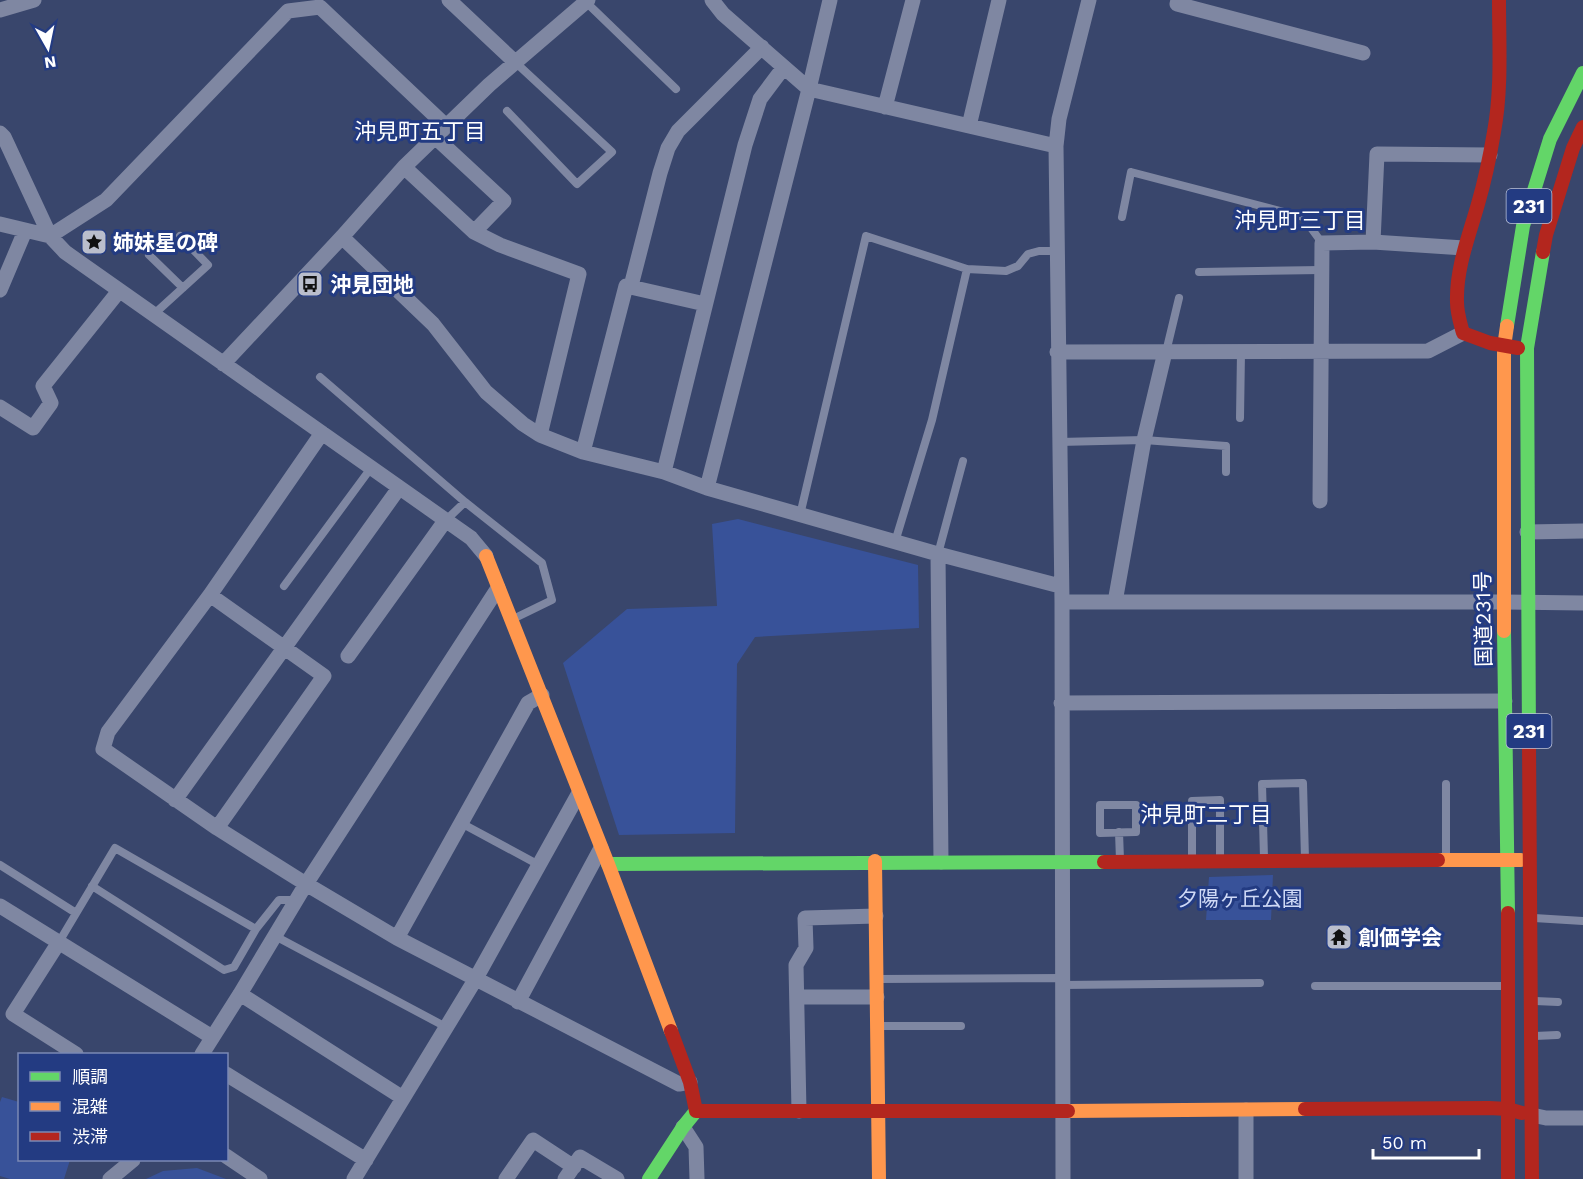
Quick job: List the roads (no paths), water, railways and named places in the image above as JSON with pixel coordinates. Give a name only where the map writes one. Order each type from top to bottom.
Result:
[{"type":"main road","points":[[1499,0],[1496,123],[1478,203],[1464,248],[1457,291],[1458,315],[1464,333],[1478,340],[1504,347],[1527,348]]},
{"type":"main road","name":"国道231号","points":[[1508,1179],[1508,860],[1503,602],[1504,347],[1523,226],[1550,138],[1583,73]]},
{"type":"main road","name":"231","points":[[1532,1179],[1527,348],[1546,235],[1572,148],[1583,127]]},
{"type":"main road","points":[[486,556],[608,864],[690,1082],[696,1111]]},
{"type":"main road","points":[[608,864],[875,861],[1531,860]]},
{"type":"main road","points":[[875,861],[879,1179]]},
{"type":"main road","points":[[696,1111],[1489,1108],[1508,1109],[1532,1115]]},
{"type":"main road","points":[[649,1179],[696,1111]]},
{"type":"street","points":[[0,10],[34,0]]},
{"type":"street","points":[[449,0],[515,62]]},
{"type":"street","points":[[712,0],[723,14],[809,89],[1056,146]]},
{"type":"street","points":[[707,488],[830,0]]},
{"type":"street","points":[[885,107],[913,0]]},
{"type":"street","points":[[969,126],[999,0]]},
{"type":"street","points":[[1063,1179],[1062,602],[1056,146],[1059,119],[1089,0]]},
{"type":"street","points":[[1178,0],[1177,4],[1363,53]]},
{"type":"street","points":[[223,364],[404,167],[515,62],[587,1]]},
{"type":"street","points":[[0,224],[50,237],[106,200],[288,11],[320,7],[504,201],[474,232]]},
{"type":"street","points":[[631,286],[668,148],[678,131],[762,47]]},
{"type":"street","points":[[664,472],[748,133],[760,99],[784,68]]},
{"type":"street","points":[[0,133],[4,137],[50,237],[65,252],[471,538],[486,556]]},
{"type":"street","points":[[1372,242],[1377,154],[1490,155]]},
{"type":"street","points":[[404,167],[474,232],[500,245],[579,274],[540,435]]},
{"type":"street","points":[[0,290],[25,231]]},
{"type":"street","points":[[342,237],[433,324],[486,392],[523,424],[540,435],[583,452],[664,472],[707,488],[938,554],[1060,586]]},
{"type":"street","points":[[1320,501],[1322,243],[1372,242],[1464,248]]},
{"type":"street","points":[[583,452],[626,286],[705,304]]},
{"type":"street","points":[[0,407],[33,428],[51,403],[44,386],[119,291]]},
{"type":"street","points":[[1058,352],[1428,351],[1464,333]]},
{"type":"street","points":[[1115,602],[1144,440],[1166,352]]},
{"type":"street","points":[[322,433],[210,595],[108,732],[103,749],[217,828],[397,938],[679,1084],[690,1082]]},
{"type":"street","points":[[175,800],[399,488]]},
{"type":"street","points":[[348,656],[445,521]]},
{"type":"street","points":[[1527,532],[1583,531]]},
{"type":"street","points":[[938,554],[942,862]]},
{"type":"street","points":[[202,1053],[306,884],[498,588]]},
{"type":"street","points":[[210,595],[324,676],[217,828]]},
{"type":"street","points":[[1062,602],[1583,603]]},
{"type":"street","points":[[397,938],[528,704],[542,695]]},
{"type":"street","points":[[1061,703],[1505,701]]},
{"type":"street","points":[[354,1179],[475,980],[579,793]]},
{"type":"street","points":[[518,1002],[601,848]]},
{"type":"street","points":[[0,906],[212,1037]]},
{"type":"street","points":[[799,1111],[796,965],[806,948],[805,918],[876,916]]},
{"type":"street","points":[[59,942],[13,1014],[74,1053]]},
{"type":"street","points":[[240,994],[403,1098]]},
{"type":"street","points":[[797,997],[877,997]]},
{"type":"street","points":[[228,1075],[366,1160]]},
{"type":"street","points":[[1245,1110],[1246,1179]]},
{"type":"street","points":[[1532,1115],[1546,1118],[1583,1118]]},
{"type":"street","points":[[683,1127],[696,1147],[697,1179]]},
{"type":"street","points":[[506,1179],[533,1140],[570,1173],[580,1156],[617,1179]]},
{"type":"street","points":[[228,1157],[260,1179]]},
{"type":"street","points":[[110,1179],[132,1161]]},
{"type":"lane","points":[[587,1],[676,89]]},
{"type":"lane","points":[[507,111],[578,184],[612,152],[515,62]]},
{"type":"lane","points":[[1122,217],[1131,172],[1303,217],[1322,243]]},
{"type":"lane","points":[[153,315],[208,265],[180,236]]},
{"type":"lane","points":[[800,514],[866,236],[967,269],[1006,271],[1018,266],[1028,254],[1039,251],[1057,251]]},
{"type":"lane","points":[[149,255],[183,288]]},
{"type":"lane","points":[[895,542],[932,420],[967,269]]},
{"type":"lane","points":[[1199,272],[1322,270]]},
{"type":"lane","points":[[1166,352],[1179,298]]},
{"type":"lane","points":[[1240,418],[1241,352]]},
{"type":"lane","points":[[320,377],[465,502],[542,563],[552,600],[511,619]]},
{"type":"lane","points":[[1059,442],[1144,440],[1226,446],[1226,472]]},
{"type":"lane","points":[[938,554],[963,461]]},
{"type":"lane","points":[[284,586],[371,468]]},
{"type":"lane","points":[[445,521],[465,502]]},
{"type":"lane","points":[[1264,860],[1262,784],[1303,783],[1305,860]]},
{"type":"lane","points":[[1446,784],[1446,860]]},
{"type":"lane","points":[[1192,861],[1192,801],[1220,800],[1220,861]]},
{"type":"lane","points":[[1136,805],[1136,832],[1119,832],[1100,833],[1100,806],[1136,805]]},
{"type":"lane","points":[[461,823],[539,865]]},
{"type":"lane","points":[[1119,832],[1120,861]]},
{"type":"lane","points":[[59,942],[115,848],[256,930]]},
{"type":"lane","points":[[0,865],[76,913]]},
{"type":"lane","points":[[92,886],[224,970],[234,967],[256,930],[279,900],[296,900]]},
{"type":"lane","points":[[1531,918],[1583,921]]},
{"type":"lane","points":[[275,936],[446,1027]]},
{"type":"lane","points":[[877,979],[1260,983]]},
{"type":"lane","points":[[1315,986],[1508,986]]},
{"type":"lane","points":[[1530,1001],[1558,1002]]},
{"type":"lane","points":[[878,1026],[961,1026]]},
{"type":"lane","points":[[1531,1036],[1557,1035]]},
{"type":"place","name":"姉妹星の碑","points":[[94,242]]},
{"type":"place","name":"沖見団地","points":[[310,284]]},
{"type":"place","name":"創価学会","points":[[1339,937]]},
{"type":"district","name":"沖見町五丁目","points":[[420,131]]},
{"type":"district","name":"沖見町三丁目","points":[[1300,220]]},
{"type":"district","name":"沖見町二丁目","points":[[1206,814]]},
{"type":"park label","name":"夕陽ヶ丘公園","points":[[1240,898]]}]
